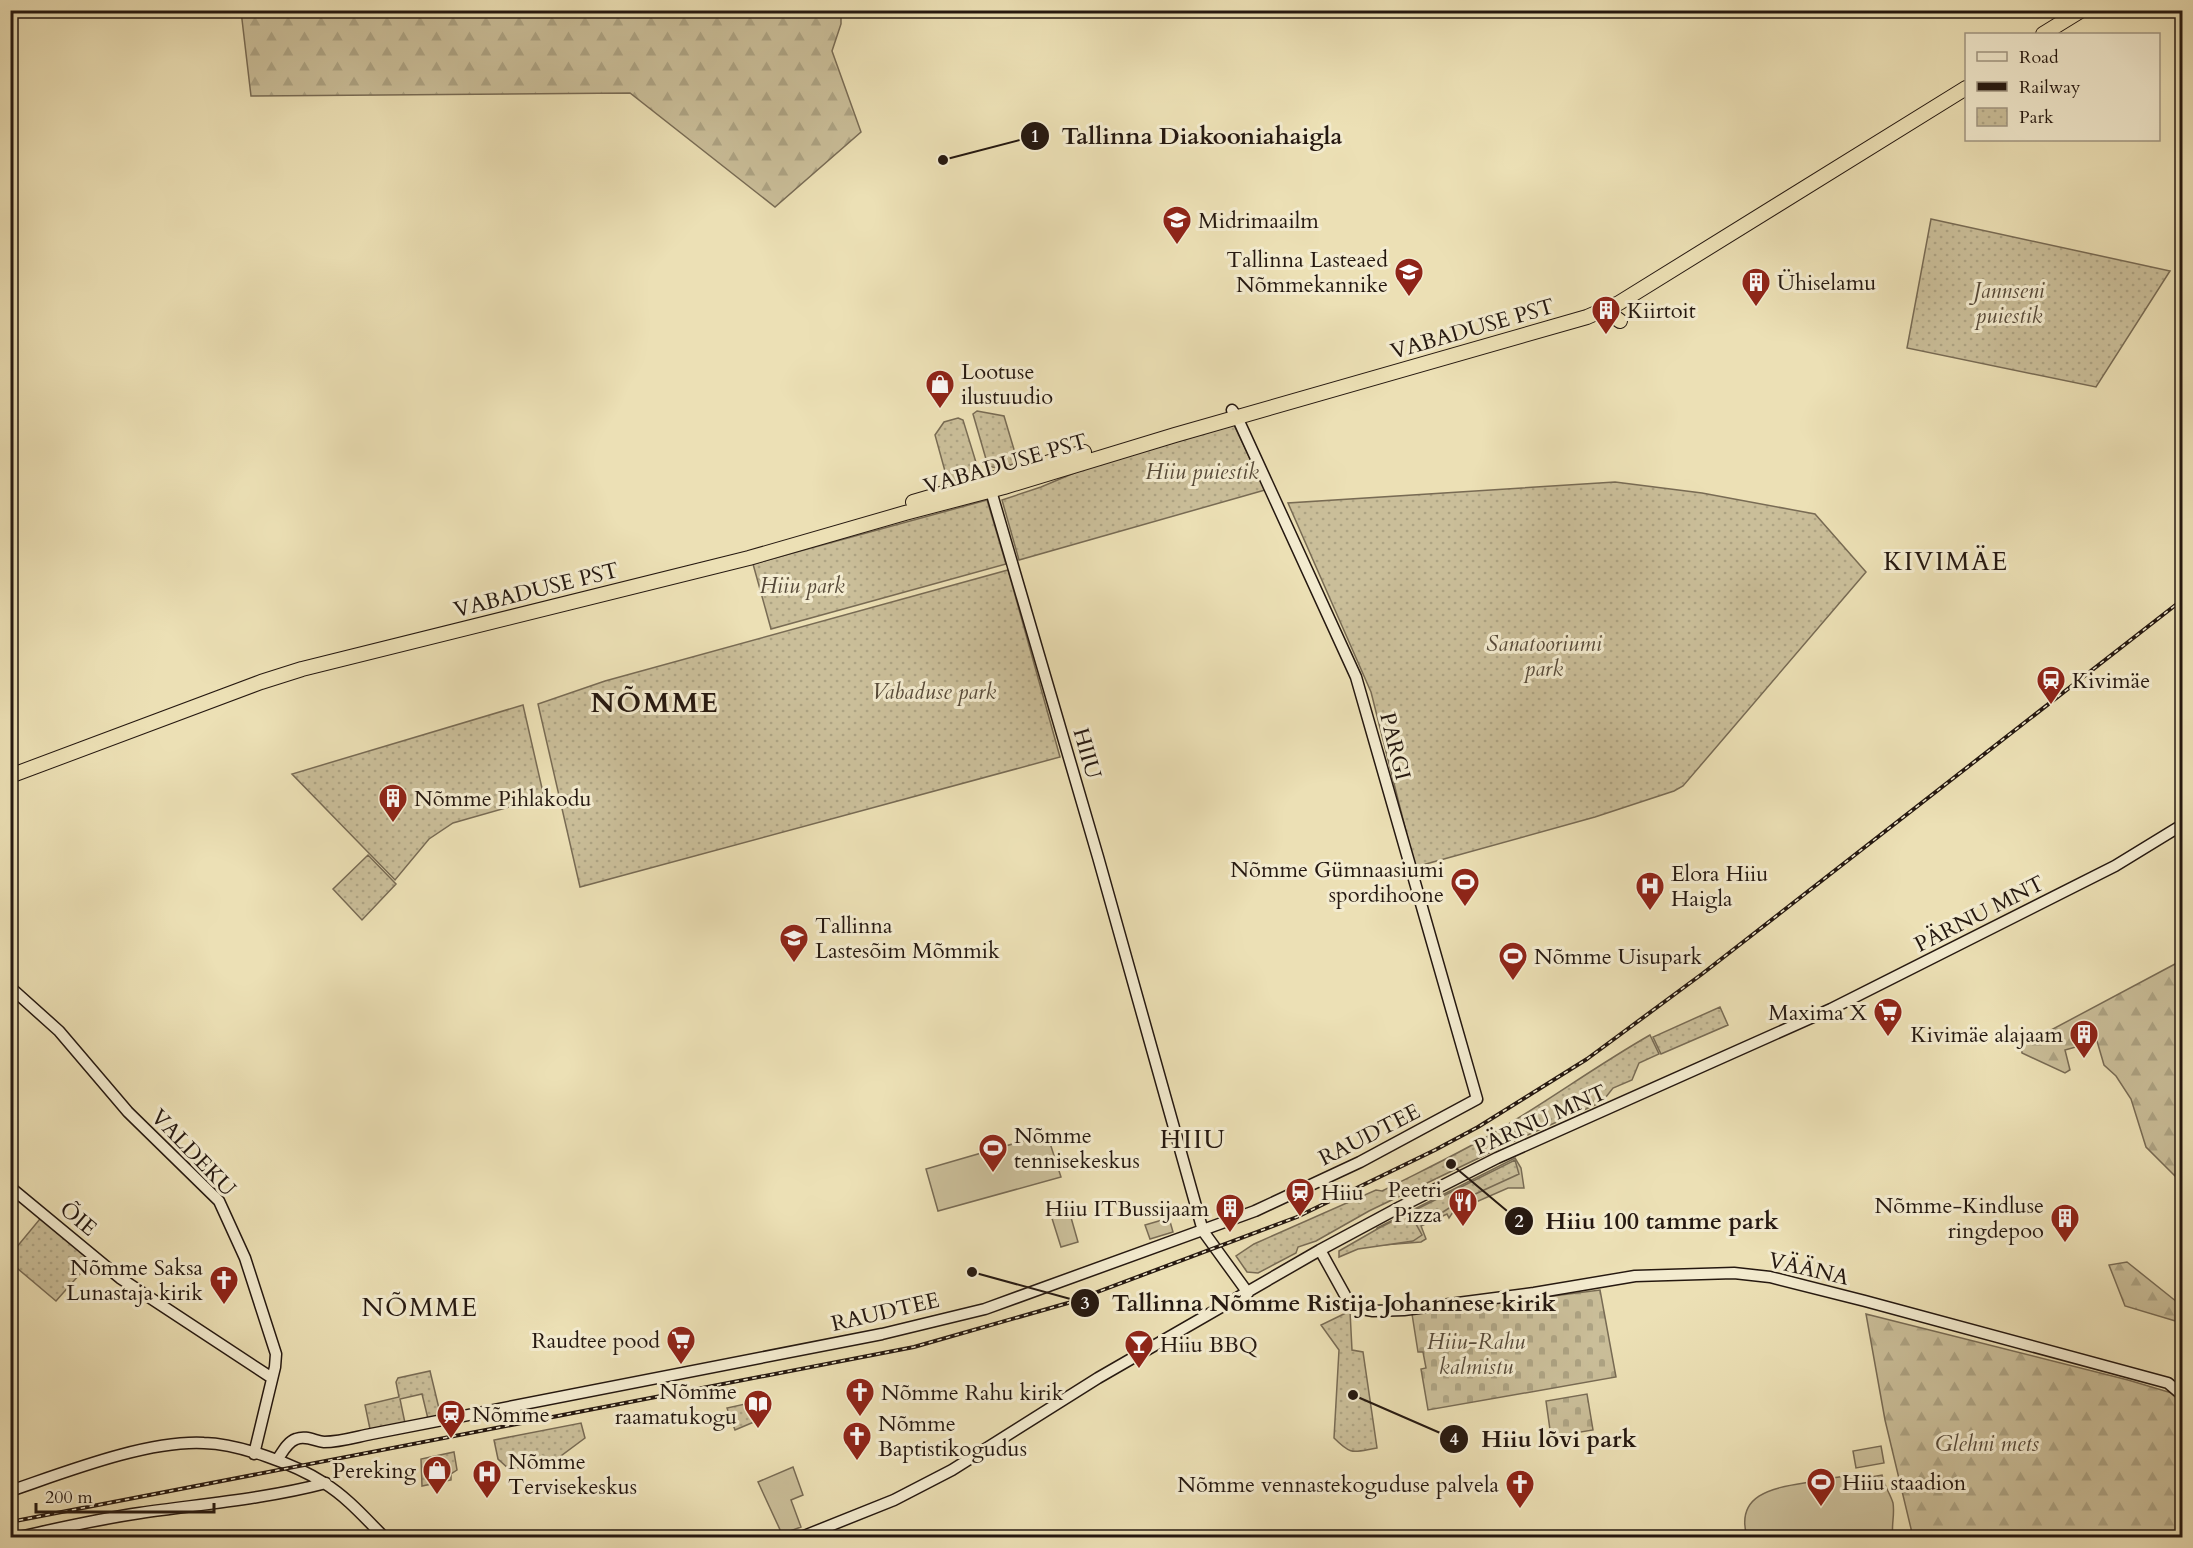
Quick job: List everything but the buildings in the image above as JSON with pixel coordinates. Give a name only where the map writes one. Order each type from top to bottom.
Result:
[{"type":"highway","points":[[2045,33],[2082,10]]},
{"type":"highway","points":[[2056,33],[2093,10]]},
{"type":"highway","name":"VABADUSE PST","points":[[10,776],[293,672],[749,558],[991,491],[1234,413],[1597,304],[1626,290],[1965,82]]},
{"type":"highway","name":"VABADUSE PST","points":[[10,767],[276,668],[747,550],[1600,312],[1619,303],[1965,89]]},
{"type":"highway","points":[[1600,312],[1620,321]]},
{"type":"street","name":"PARGI","points":[[1234,413],[1356,677],[1477,1100]]},
{"type":"street","name":"HIIU","points":[[991,491],[1096,849],[1203,1231],[1248,1293]]},
{"type":"street","name":"PÄRNU MNT","points":[[799,1538],[894,1500],[952,1470],[1098,1378],[1320,1250],[1497,1158],[1766,1040],[1841,1004],[2115,866],[2182,825]]},
{"type":"street","name":"VALDEKU","points":[[10,987],[59,1031],[128,1112],[219,1201],[245,1258],[276,1354],[254,1454]]},
{"type":"street","name":"RAUDTEE","points":[[277,1460],[286,1446],[296,1439],[309,1438],[323,1442],[371,1434],[882,1334],[985,1309],[1255,1211],[1403,1140],[1477,1100]]},
{"type":"street","name":"ÕIE","points":[[10,1187],[120,1278],[272,1378]]},
{"type":"street","name":"VÄÄNA","points":[[1320,1250],[1346,1297],[1362,1309],[1373,1311],[1404,1310],[1534,1293],[1635,1276],[1734,1273],[1770,1277],[1865,1301],[2168,1383],[2182,1395]]},
{"type":"street","points":[[1238,1279],[1249,1283],[1275,1276]]},
{"type":"street","points":[[10,1491],[128,1453],[165,1446],[206,1443],[297,1467],[326,1483],[351,1503],[385,1538]]},
{"type":"street","points":[[14,1538],[130,1514],[267,1496],[326,1483]]},
{"type":"green space","points":[[241,11],[841,11],[841,24],[832,51],[861,132],[775,207],[630,93],[251,96]]},
{"type":"green space","name":"Jannseni puiestik","points":[[1931,219],[2170,271],[2096,387],[1907,348]]},
{"type":"green space","points":[[977,411],[1004,416],[1018,463],[997,468],[988,466],[973,414]]},
{"type":"green space","points":[[958,418],[963,420],[979,472],[976,476],[964,479],[962,474],[956,476],[957,480],[948,482],[935,435],[944,422]]},
{"type":"green space","name":"Hiiu puiestik","points":[[1234,425],[1265,490],[1019,560],[1002,500],[1086,468]]},
{"type":"green space","name":"Sanatooriumi park","points":[[1615,482],[1702,493],[1815,514],[1866,572],[1683,786],[1595,817],[1415,867],[1371,692],[1288,503]]},
{"type":"green space","name":"Hiiu park","points":[[987,500],[1006,564],[771,629],[753,564]]},
{"type":"green space","name":"Vabaduse park","points":[[1008,570],[1060,757],[580,887],[538,704],[605,681]]},
{"type":"green space","points":[[523,705],[544,797],[453,823],[429,839],[395,880],[292,774]]},
{"type":"green space","points":[[368,855],[396,884],[362,920],[333,889]]},
{"type":"green space","points":[[2175,964],[2182,970],[2182,1183],[2146,1147],[2131,1099],[2116,1076],[2104,1065],[2097,1041],[2065,1050],[2070,1070],[2065,1073],[2022,1053],[2021,1046]]},
{"type":"green space","points":[[1720,1007],[1728,1025],[1661,1054],[1653,1037]]},
{"type":"green space","points":[[1650,1035],[1659,1054],[1639,1063],[1632,1080],[1613,1088],[1602,1102],[1514,1141],[1369,1211],[1316,1241],[1298,1247],[1296,1253],[1258,1273],[1247,1272],[1236,1256],[1254,1244],[1376,1190],[1382,1191],[1461,1151],[1507,1125]]},
{"type":"green space","name":"Nõmme tennisekeskus","points":[[1047,1134],[1061,1177],[938,1211],[926,1169]]},
{"type":"green space","points":[[1515,1158],[1521,1168],[1524,1188],[1508,1188],[1453,1212],[1449,1218],[1447,1214],[1421,1226],[1426,1239],[1421,1242],[1383,1245],[1376,1231],[1377,1228]]},
{"type":"green space","points":[[1515,1160],[1519,1174],[1416,1224],[1422,1235],[1413,1241],[1358,1249],[1339,1257],[1339,1251],[1379,1228]]},
{"type":"green space","points":[[1068,1207],[1078,1242],[1061,1247],[1050,1212]]},
{"type":"green space","points":[[44,1214],[95,1257],[56,1301],[11,1263],[11,1254]]},
{"type":"green space","points":[[1169,1218],[1173,1232],[1150,1239],[1145,1225]]},
{"type":"green space","points":[[2127,1262],[2182,1306],[2182,1323],[2125,1306],[2109,1265]]},
{"type":"green space","name":"Hiiu-Rahu kalmistu","points":[[1600,1290],[1616,1377],[1428,1410],[1421,1369],[1426,1368],[1423,1352],[1418,1352],[1412,1314]]},
{"type":"green space","points":[[1350,1311],[1352,1350],[1363,1352],[1377,1448],[1358,1451],[1345,1448],[1334,1438],[1339,1350],[1321,1325]]},
{"type":"green space","name":"Glehni mets","points":[[1866,1314],[2128,1380],[2182,1396],[2182,1537],[1913,1537],[1885,1420]]},
{"type":"green space","points":[[430,1371],[442,1421],[429,1423],[422,1394],[400,1399],[406,1428],[371,1434],[365,1405],[399,1397],[396,1382],[398,1378]]},
{"type":"green space","points":[[1587,1394],[1593,1430],[1551,1437],[1546,1401]]},
{"type":"green space","points":[[754,1402],[761,1419],[735,1430],[727,1408]]},
{"type":"green space","points":[[581,1423],[585,1438],[558,1458],[510,1470],[498,1459],[494,1440]]},
{"type":"green space","points":[[1881,1446],[1884,1463],[1856,1468],[1853,1451]]},
{"type":"green space","points":[[454,1452],[457,1470],[451,1474],[451,1480],[422,1486],[421,1459]]},
{"type":"green space","points":[[793,1467],[803,1495],[791,1500],[801,1527],[782,1534],[758,1482]]},
{"type":"green space","name":"Hiiu staadion","points":[[1854,1475],[1871,1477],[1882,1475],[1893,1503],[1893,1537],[1747,1537],[1746,1512],[1759,1496],[1780,1488]]},
{"type":"railway","points":[[10,1522],[914,1347],[1068,1303],[1297,1217],[1478,1127],[1587,1059],[1702,974],[2182,600]]},
{"type":"place","name":"Tallinna Diakooniahaigla","points":[[943,160]]},
{"type":"place","name":"Midrimaailm","points":[[1177,246]]},
{"type":"place","name":"Tallinna Lasteaed Nõmmekannike","points":[[1409,298]]},
{"type":"place","name":"Ühiselamu","points":[[1756,308]]},
{"type":"place","name":"Kiirtoit","points":[[1606,336]]},
{"type":"place","name":"Lootuse ilustuudio","points":[[940,410]]},
{"type":"place","name":"Kivimäe","points":[[2051,706]]},
{"type":"place","name":"Nõmme Pihlakodu","points":[[393,824]]},
{"type":"place","name":"Nõmme Gümnaasiumi spordihoone","points":[[1465,908]]},
{"type":"place","name":"Elora Hiiu Haigla","points":[[1650,912]]},
{"type":"place","name":"Tallinna Lastesõim Mõmmik","points":[[794,964]]},
{"type":"place","name":"Nõmme Uisupark","points":[[1513,982]]},
{"type":"place","name":"Maxima X","points":[[1888,1038]]},
{"type":"place","name":"Kivimäe alajaam","points":[[2084,1060]]},
{"type":"place","name":"Hiiu 100 tamme park","points":[[1451,1164]]},
{"type":"place","name":"Nõmme tennisekeskus","points":[[993,1174]]},
{"type":"place","name":"Hiiu","points":[[1300,1218]]},
{"type":"place","name":"Peetri Pizza","points":[[1463,1228]]},
{"type":"place","name":"Hiiu ITBussijaam","points":[[1230,1234]]},
{"type":"place","name":"Nõmme-Kindluse ringdepoo","points":[[2065,1244]]},
{"type":"place","name":"Tallinna Nõmme Ristija Johannese kirik","points":[[972,1272]]},
{"type":"place","name":"Nõmme Saksa Lunastaja kirik","points":[[224,1306]]},
{"type":"place","name":"Raudtee pood","points":[[681,1366]]},
{"type":"place","name":"Hiiu BBQ","points":[[1139,1370]]},
{"type":"place","name":"Hiiu lõvi park","points":[[1353,1395]]},
{"type":"place","name":"Nõmme Rahu kirik","points":[[860,1418]]},
{"type":"place","name":"Nõmme raamatukogu","points":[[758,1430]]},
{"type":"place","name":"Nõmme","points":[[451,1440]]},
{"type":"place","name":"Nõmme Baptistikogudus","points":[[857,1462]]},
{"type":"place","name":"Pereking","points":[[437,1496]]},
{"type":"place","name":"Nõmme Tervisekeskus","points":[[487,1500]]},
{"type":"place","name":"Hiiu staadion","points":[[1821,1508]]},
{"type":"place","name":"Nõmme vennastekoguduse palvela","points":[[1520,1510]]},
{"type":"district","name":"KIVIMÄE","points":[[1946,561]]},
{"type":"district","name":"NÕMME","points":[[655,702]]},
{"type":"district","name":"HIIU","points":[[1193,1139]]},
{"type":"district","name":"NÕMME","points":[[420,1307]]}]
